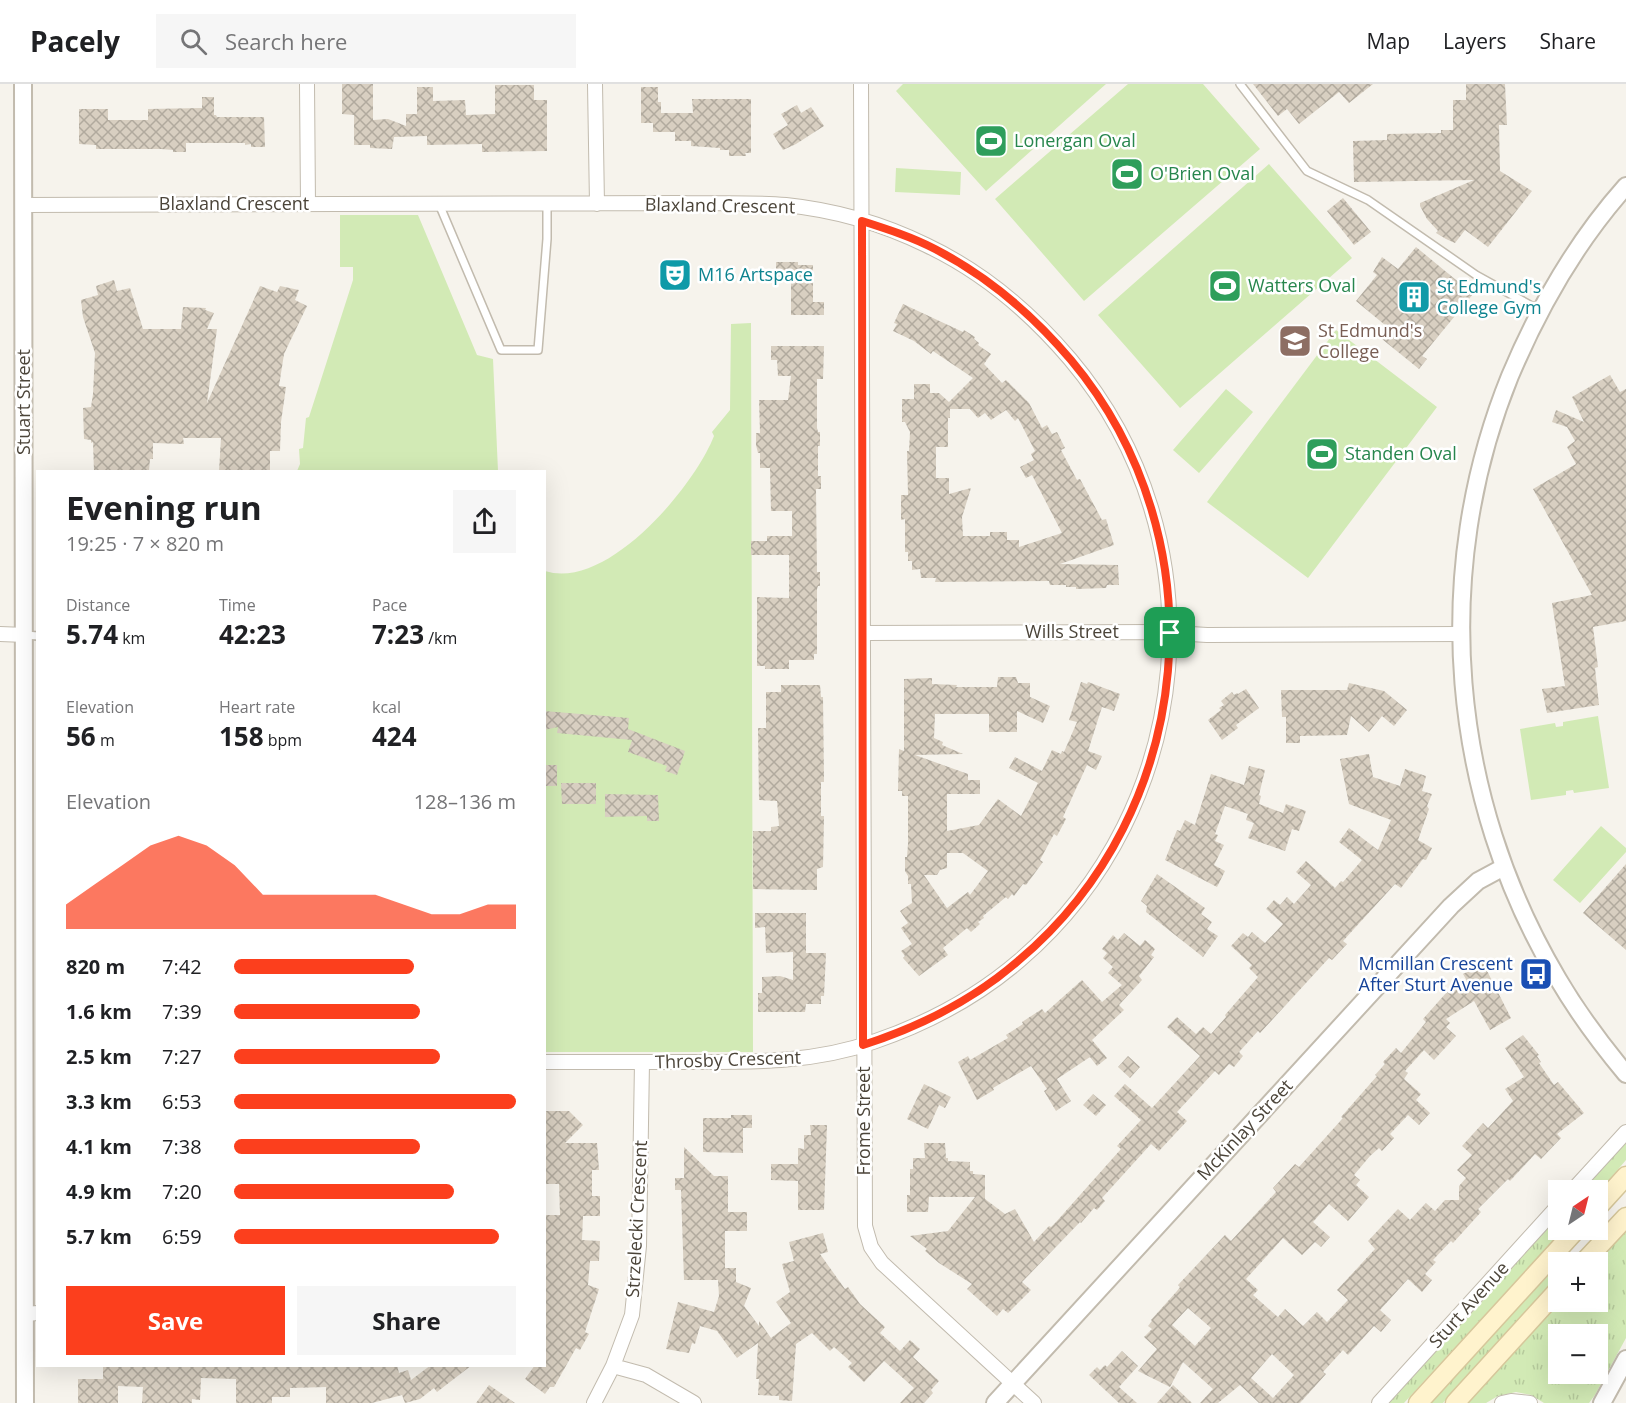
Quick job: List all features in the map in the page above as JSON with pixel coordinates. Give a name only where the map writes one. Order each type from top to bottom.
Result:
[{"type":"main road","points":[[1608,1196],[1626,1176]]},
{"type":"main road","points":[[1593,1252],[1626,1217]]},
{"type":"main road","name":"Sturt Avenue","points":[[1418,1403],[1567,1240]]},
{"type":"main road","points":[[1455,1403],[1548,1301]]},
{"type":"street","name":"Stuart Street","points":[[23,84],[31,635],[32,1064],[31,1314],[25,1403]]},
{"type":"street","points":[[307,84],[308,204]]},
{"type":"street","points":[[595,84],[597,204]]},
{"type":"street","name":"Frome Street","points":[[861,84],[864,1222],[871,1247],[888,1269],[1034,1403]]},
{"type":"street","points":[[1626,186],[1573,255],[1540,311],[1502,397],[1479,474],[1463,564],[1461,634],[1465,708],[1473,763],[1487,817],[1504,867],[1528,923],[1559,982],[1588,1025],[1626,1074]]},
{"type":"street","name":"Blaxland Crescent","points":[[24,205],[783,205],[828,212],[862,221],[920,242],[978,275],[1038,324],[1085,377],[1105,406],[1136,466],[1160,536],[1166,569],[1170,633]]},
{"type":"street","name":"Wills Street","points":[[863,633],[1461,634]]},
{"type":"street","name":"Throsby Crescent","points":[[546,1062],[771,1062],[825,1055],[863,1045],[945,1011],[988,984],[1020,960],[1071,908],[1090,883],[1116,841],[1131,812],[1153,753],[1165,700],[1170,633]]},
{"type":"street","points":[[0,634],[31,635]]},
{"type":"street","name":"McKinlay Street","points":[[995,1403],[1451,906],[1478,881],[1504,867]]},
{"type":"street","name":"Strzelecki Crescent","points":[[594,1403],[613,1366],[632,1315],[639,1246],[642,1062]]},
{"type":"street","points":[[1582,1180],[1626,1132]]},
{"type":"street","name":"Sturt Avenue","points":[[1379,1403],[1548,1217]]},
{"type":"street","points":[[1602,1403],[1626,1359]]},
{"type":"street","points":[[613,1366],[646,1375],[694,1403]]},
{"type":"street","points":[[1502,1403],[1511,1401],[1530,1403]]},
{"type":"lane","points":[[1240,84],[1307,171],[1365,198],[1476,275],[1540,311]]},
{"type":"lane","points":[[439,204],[501,350],[538,350],[547,239],[547,204]]},
{"type":"green space","name":"Lonergan Oval","points":[[903,84],[1106,84],[986,191],[896,91]]},
{"type":"green space","name":"O'Brien Oval","points":[[1128,84],[1203,84],[1260,149],[1084,301],[995,199]]},
{"type":"green space","name":"Watters Oval","points":[[1269,164],[1352,258],[1180,408],[1098,315]]},
{"type":"green space","points":[[896,168],[961,172],[960,195],[895,192]]},
{"type":"green space","points":[[340,215],[418,215],[477,355],[493,359],[498,470],[297,470],[300,464],[299,449],[303,448],[306,418],[309,417],[353,280],[353,267],[340,267]]},
{"type":"green space","points":[[751,323],[753,1052],[546,1052],[546,571],[569,573],[595,566],[620,551],[645,530],[688,481],[704,457],[714,436],[712,432],[730,410],[731,324]]},
{"type":"green space","name":"Standen Oval","points":[[1336,330],[1437,407],[1308,578],[1207,502]]},
{"type":"green space","points":[[1226,389],[1253,412],[1199,473],[1173,450]]},
{"type":"green space","points":[[1598,716],[1609,788],[1574,793],[1573,790],[1566,791],[1566,795],[1531,800],[1520,729],[1555,723],[1556,727],[1563,726],[1563,722]]},
{"type":"green space","points":[[1601,826],[1626,848],[1626,852],[1580,903],[1553,880]]},
{"type":"green space","points":[[1626,1143],[1626,1160],[1608,1181],[1591,1180]]},
{"type":"green space","points":[[1548,1227],[1548,1240],[1554,1240],[1404,1403],[1387,1403]]},
{"type":"green space","points":[[1626,1230],[1626,1338],[1608,1371],[1608,1324],[1548,1324],[1548,1384],[1601,1384],[1589,1403],[1544,1403],[1531,1395],[1516,1392],[1498,1396],[1486,1403],[1467,1403],[1551,1312],[1608,1312],[1608,1252],[1606,1252]]},
{"type":"green space","points":[[1548,1276],[1548,1289],[1443,1403],[1429,1403]]},
{"type":"building","points":[[342,84],[373,84],[373,120],[388,119],[406,126],[406,114],[417,114],[417,87],[433,87],[433,101],[465,100],[466,115],[495,114],[495,85],[534,85],[534,100],[547,100],[547,151],[482,152],[482,144],[427,145],[427,136],[394,137],[392,149],[354,145],[354,115],[342,114]]},
{"type":"building","points":[[1253,84],[1373,84],[1349,103],[1339,92],[1299,124],[1287,109],[1278,116]]},
{"type":"building","points":[[1466,84],[1505,84],[1507,125],[1499,125],[1500,171],[1532,191],[1488,247],[1465,230],[1455,243],[1436,233],[1438,231],[1427,219],[1420,206],[1420,203],[1474,180],[1354,182],[1353,141],[1387,140],[1387,134],[1441,133],[1441,130],[1453,130],[1453,100],[1466,100]]},
{"type":"building","points":[[641,87],[658,87],[661,113],[693,113],[692,99],[751,99],[751,153],[745,153],[746,156],[729,156],[729,150],[691,146],[691,141],[675,141],[675,132],[653,132],[653,123],[641,123]]},
{"type":"building","points":[[202,97],[214,97],[214,115],[217,117],[264,117],[265,147],[251,147],[251,144],[245,145],[245,143],[186,143],[186,152],[173,152],[173,150],[161,149],[96,149],[96,145],[79,144],[79,109],[108,109],[108,120],[148,120],[148,109],[202,108]]},
{"type":"building","points":[[797,105],[801,113],[811,107],[824,126],[783,150],[773,134],[788,125],[781,114]]},
{"type":"building","points":[[1343,198],[1371,232],[1354,245],[1327,211]]},
{"type":"building","name":"St Edmund's College Gym","points":[[1416,247],[1473,294],[1422,356],[1427,359],[1419,369],[1377,335],[1385,325],[1356,301],[1377,275],[1373,272],[1382,257],[1398,269]]},
{"type":"building","points":[[776,262],[813,265],[813,302],[824,302],[824,315],[791,315],[791,280],[776,279]]},
{"type":"building","points":[[114,280],[117,291],[130,288],[143,329],[181,329],[183,307],[206,308],[205,310],[214,313],[207,329],[217,329],[207,403],[260,286],[277,292],[280,286],[299,290],[295,300],[307,306],[284,354],[279,386],[286,387],[280,451],[270,451],[270,470],[219,470],[221,438],[183,438],[184,444],[153,443],[153,459],[150,459],[149,470],[94,470],[93,442],[84,439],[83,408],[91,407],[95,353],[83,317],[81,300],[98,295],[96,286]]},
{"type":"building","points":[[903,304],[963,332],[964,330],[975,337],[978,345],[991,354],[984,364],[1002,383],[1006,380],[1029,403],[1042,428],[1047,425],[1052,434],[1057,432],[1065,448],[1061,450],[1077,480],[1080,479],[1102,520],[1106,519],[1114,545],[1060,564],[1118,565],[1119,585],[1076,589],[1076,587],[1066,587],[1066,585],[1050,585],[1049,581],[935,582],[936,578],[921,578],[920,569],[912,570],[912,561],[908,561],[908,552],[905,552],[905,519],[901,520],[901,495],[908,495],[907,451],[909,451],[910,432],[905,422],[902,422],[902,399],[914,399],[914,384],[930,384],[930,393],[939,393],[949,402],[973,378],[933,351],[931,354],[914,341],[893,331],[897,324],[894,323]],"holes":[[[950,409],[970,409],[978,418],[985,413],[991,420],[1006,410],[1015,421],[1018,418],[1035,451],[1031,454],[1034,460],[1020,467],[1026,478],[1032,475],[1062,533],[1019,547],[1019,540],[1007,540],[1007,532],[990,532],[990,536],[963,536],[962,517],[971,488],[949,494],[949,478],[936,478],[936,447],[948,447]]]},
{"type":"building","points":[[771,346],[824,346],[823,379],[817,379],[817,428],[820,432],[818,476],[821,476],[821,489],[816,489],[817,572],[820,572],[820,586],[817,589],[817,654],[814,654],[814,660],[789,660],[789,669],[765,669],[765,666],[757,666],[757,597],[789,598],[789,555],[751,555],[751,541],[767,541],[767,536],[792,536],[792,511],[771,511],[770,468],[760,468],[760,453],[756,445],[756,433],[760,433],[759,400],[788,400],[791,376],[778,376],[777,360],[771,360]]},
{"type":"building","points":[[1610,375],[1620,392],[1626,389],[1626,621],[1593,627],[1598,667],[1595,668],[1599,705],[1547,713],[1542,689],[1565,686],[1552,603],[1592,595],[1533,489],[1576,464],[1567,447],[1575,441],[1567,427],[1552,422],[1556,410],[1584,422],[1572,397]]},
{"type":"building","points":[[998,677],[1016,677],[1018,683],[1030,683],[1030,697],[1050,706],[1043,723],[1017,711],[1017,732],[989,732],[989,714],[935,714],[934,738],[943,742],[942,745],[963,754],[915,755],[968,774],[968,780],[980,780],[980,794],[947,794],[947,831],[979,825],[998,799],[1021,816],[1038,783],[1009,768],[1015,757],[1042,771],[1052,750],[1061,754],[1062,751],[1064,752],[1077,722],[1069,720],[1081,682],[1087,684],[1088,682],[1120,694],[1114,711],[1102,707],[1088,751],[1102,756],[1096,770],[1087,765],[1063,817],[1066,819],[1057,836],[1054,834],[1040,860],[1043,862],[1026,885],[1023,884],[1014,896],[1012,894],[1008,899],[1006,897],[983,916],[984,918],[978,922],[980,924],[971,932],[967,928],[943,948],[948,955],[919,976],[903,958],[905,956],[901,951],[912,944],[901,928],[908,923],[900,911],[912,903],[911,884],[908,884],[905,871],[908,844],[908,796],[902,796],[902,791],[898,791],[899,749],[904,751],[904,679],[932,678],[932,684],[957,685],[956,687],[997,687]],"holes":[[[947,853],[963,853],[988,871],[970,895],[968,892],[947,908],[924,875],[937,875],[940,870],[947,868]]]},
{"type":"building","points":[[1349,683],[1384,691],[1407,710],[1394,726],[1382,716],[1369,732],[1351,716],[1347,735],[1300,736],[1300,743],[1286,743],[1286,717],[1282,717],[1281,690],[1347,690]]},
{"type":"building","points":[[781,685],[820,685],[821,697],[823,697],[824,782],[821,782],[821,816],[824,816],[823,867],[817,869],[817,890],[753,889],[753,831],[771,831],[771,827],[779,826],[777,801],[759,800],[758,728],[766,728],[766,692],[781,692]]},
{"type":"building","points":[[1246,689],[1259,708],[1236,725],[1238,728],[1222,740],[1208,720],[1221,710],[1219,708],[1224,705],[1221,701],[1232,692],[1234,695]]},
{"type":"building","points":[[546,711],[629,718],[628,729],[685,751],[677,775],[665,771],[667,766],[628,752],[632,740],[557,733],[558,727],[546,730]]},
{"type":"building","points":[[1369,754],[1373,777],[1400,786],[1405,769],[1426,776],[1422,791],[1432,794],[1418,840],[1432,848],[1426,860],[1423,859],[1401,888],[1395,884],[1343,941],[1347,944],[1332,960],[1329,958],[1260,1033],[1258,1031],[1239,1052],[1243,1056],[1234,1067],[1229,1064],[1219,1075],[1215,1071],[1177,1112],[1187,1121],[1159,1151],[1151,1144],[1102,1198],[1105,1201],[1097,1210],[1094,1208],[1022,1282],[1031,1290],[1008,1313],[1003,1309],[997,1316],[967,1289],[972,1284],[939,1263],[925,1251],[927,1249],[910,1236],[948,1231],[975,1197],[929,1197],[928,1212],[907,1212],[907,1195],[910,1195],[910,1169],[913,1169],[913,1158],[925,1158],[924,1143],[945,1143],[948,1161],[970,1162],[970,1171],[973,1171],[973,1174],[985,1175],[985,1199],[1005,1214],[1015,1209],[1034,1242],[1049,1226],[1051,1227],[1121,1149],[1117,1146],[1141,1120],[1114,1096],[1125,1084],[1152,1108],[1200,1056],[1167,1027],[1177,1017],[1196,1034],[1203,1027],[1211,1034],[1258,977],[1249,968],[1252,965],[1231,946],[1243,933],[1248,937],[1252,932],[1265,943],[1283,924],[1266,909],[1274,900],[1280,905],[1287,897],[1294,904],[1311,885],[1296,872],[1306,861],[1335,888],[1341,881],[1343,882],[1362,860],[1339,842],[1349,828],[1378,850],[1391,820],[1349,804],[1340,759]]},
{"type":"building","points":[[546,765],[557,765],[557,786],[546,786]]},
{"type":"building","points":[[1249,766],[1265,770],[1259,804],[1283,813],[1286,804],[1306,811],[1299,831],[1292,829],[1285,851],[1248,838],[1254,823],[1246,820],[1248,814],[1225,806],[1215,834],[1218,835],[1215,841],[1224,845],[1214,865],[1225,871],[1217,887],[1165,860],[1177,830],[1180,831],[1185,820],[1195,825],[1211,774],[1244,785]]},
{"type":"building","points":[[561,783],[596,783],[596,804],[562,804]]},
{"type":"building","points":[[605,794],[658,795],[659,821],[647,821],[647,816],[605,817]]},
{"type":"building","points":[[1626,864],[1626,950],[1583,913]]},
{"type":"building","points":[[1157,874],[1205,908],[1201,914],[1212,922],[1207,929],[1218,936],[1203,957],[1146,912],[1147,906],[1141,901]]},
{"type":"building","points":[[755,913],[806,913],[806,953],[826,953],[824,996],[821,996],[821,1004],[806,1004],[805,1012],[758,1012],[758,993],[762,993],[762,977],[780,976],[793,980],[793,952],[766,953],[765,927],[755,928]]},
{"type":"building","points":[[1124,933],[1140,946],[1145,940],[1155,949],[1151,955],[1154,957],[1139,976],[1142,980],[1119,1005],[1124,1010],[1092,1040],[1107,1058],[1097,1066],[1090,1057],[1057,1079],[1071,1101],[1056,1111],[1044,1091],[1047,1089],[1031,1066],[977,1100],[958,1062],[968,1056],[970,1060],[1008,1038],[1006,1035],[1023,1024],[1022,1022],[1042,1009],[1045,1013],[1082,980],[1102,1002],[1122,985],[1108,973],[1113,967],[1103,958],[1107,953],[1102,949],[1113,935],[1118,940]]},
{"type":"building","points":[[1483,963],[1511,1018],[1490,1030],[1474,1001],[1446,1019],[1450,1023],[1446,1027],[1456,1036],[1434,1060],[1424,1050],[1405,1071],[1408,1073],[1404,1079],[1421,1094],[1416,1100],[1430,1113],[1419,1125],[1408,1115],[1390,1134],[1394,1138],[1382,1151],[1379,1148],[1370,1156],[1354,1175],[1360,1180],[1356,1185],[1369,1197],[1348,1221],[1329,1204],[1313,1222],[1330,1237],[1321,1247],[1315,1242],[1302,1255],[1283,1238],[1246,1279],[1258,1290],[1253,1295],[1278,1317],[1285,1309],[1303,1326],[1317,1312],[1327,1322],[1348,1300],[1337,1290],[1375,1249],[1368,1241],[1398,1209],[1410,1220],[1426,1203],[1435,1211],[1445,1200],[1459,1200],[1459,1186],[1466,1178],[1457,1170],[1472,1155],[1462,1146],[1483,1123],[1488,1128],[1513,1101],[1505,1089],[1524,1077],[1505,1048],[1523,1035],[1539,1055],[1537,1056],[1541,1062],[1539,1063],[1554,1085],[1558,1082],[1584,1113],[1557,1134],[1561,1138],[1541,1159],[1535,1154],[1510,1181],[1508,1179],[1478,1209],[1481,1212],[1453,1243],[1451,1241],[1433,1260],[1436,1262],[1425,1274],[1432,1280],[1422,1292],[1408,1279],[1380,1310],[1391,1320],[1381,1332],[1374,1326],[1348,1355],[1343,1350],[1323,1372],[1326,1374],[1300,1403],[1259,1403],[1240,1385],[1218,1403],[1200,1403],[1213,1389],[1183,1362],[1170,1387],[1138,1371],[1157,1349],[1144,1337],[1152,1329],[1148,1326],[1180,1287],[1178,1285],[1225,1235],[1231,1241],[1276,1192],[1273,1188],[1295,1164],[1299,1167],[1377,1076],[1375,1075],[1385,1064],[1383,1062],[1396,1048],[1401,1053],[1426,1022],[1423,1019],[1446,993],[1467,981],[1463,974]],"holes":[[[1188,1308],[1211,1328],[1195,1346],[1172,1325]],[[1272,1354],[1294,1375],[1273,1398],[1251,1378]]]},
{"type":"building","points":[[1128,1056],[1140,1067],[1130,1078],[1118,1067]]},
{"type":"building","points":[[924,1084],[951,1097],[945,1108],[939,1105],[928,1129],[907,1119]]},
{"type":"building","points":[[1093,1094],[1106,1105],[1096,1116],[1083,1105]]},
{"type":"building","points":[[546,1111],[569,1111],[583,1125],[565,1143],[597,1143],[599,1170],[592,1170],[592,1196],[600,1196],[600,1216],[583,1216],[582,1240],[600,1241],[599,1261],[590,1261],[588,1285],[599,1289],[585,1332],[589,1334],[580,1350],[576,1348],[554,1387],[550,1387],[545,1394],[525,1379],[534,1367],[546,1367],[546,1215],[560,1215],[559,1184],[546,1184]]},
{"type":"building","points":[[731,1115],[752,1115],[752,1128],[743,1128],[743,1153],[703,1152],[703,1118],[731,1118]]},
{"type":"building","points":[[810,1125],[827,1125],[824,1210],[798,1210],[798,1181],[771,1180],[771,1164],[798,1164],[798,1148],[804,1149],[804,1135],[811,1135]]},
{"type":"building","points":[[684,1147],[714,1176],[728,1176],[728,1212],[747,1212],[747,1231],[725,1231],[725,1268],[736,1268],[736,1282],[751,1288],[744,1306],[759,1326],[759,1321],[771,1338],[791,1323],[776,1302],[790,1292],[782,1264],[794,1261],[789,1242],[823,1233],[828,1252],[820,1254],[845,1289],[848,1287],[860,1304],[885,1327],[880,1333],[900,1351],[910,1340],[920,1349],[913,1357],[939,1381],[931,1390],[933,1393],[924,1403],[900,1403],[914,1388],[884,1361],[864,1382],[848,1367],[852,1363],[834,1347],[830,1351],[812,1333],[796,1344],[792,1401],[779,1400],[779,1396],[758,1395],[759,1379],[756,1379],[758,1343],[737,1358],[717,1331],[700,1326],[695,1344],[692,1343],[689,1353],[666,1349],[678,1302],[714,1312],[719,1296],[718,1280],[684,1280],[681,1190],[675,1190],[675,1178],[684,1178]]},
{"type":"building","points":[[1122,1351],[1138,1366],[1119,1387],[1137,1403],[1119,1403],[1089,1375],[1097,1367],[1100,1370],[1105,1365],[1107,1367]]},
{"type":"building","points":[[103,1367],[398,1367],[399,1373],[408,1370],[411,1380],[428,1367],[469,1367],[437,1392],[434,1388],[420,1399],[405,1403],[402,1395],[372,1403],[326,1403],[326,1387],[290,1388],[290,1397],[272,1397],[272,1403],[236,1403],[236,1379],[201,1378],[200,1400],[192,1399],[192,1403],[142,1403],[143,1387],[118,1386],[118,1403],[78,1403],[78,1379],[103,1379]]},
{"type":"building","points":[[489,1385],[515,1403],[476,1403]]},
{"type":"building","points":[[1173,1385],[1192,1403],[1157,1403]]},
{"type":"place","name":"Lonergan Oval","points":[[991,141]]},
{"type":"place","name":"O'Brien Oval","points":[[1127,174]]},
{"type":"place","name":"M16 Artspace","points":[[675,275]]},
{"type":"place","name":"Watters Oval","points":[[1225,286]]},
{"type":"place","name":"St Edmund's College Gym","points":[[1414,297]]},
{"type":"place","name":"St Edmund's College","points":[[1295,341]]},
{"type":"place","name":"Standen Oval","points":[[1322,454]]},
{"type":"place","name":"Mcmillan Crescent After Sturt Avenue","points":[[1536,974]]},
{"type":"route","points":[[862,221],[920,242],[978,275],[1038,324],[1085,377],[1114,422],[1136,466],[1148,498],[1158,530],[1166,569],[1170,633],[1165,700],[1153,753],[1131,812],[1090,883],[1071,908],[1020,960],[969,998],[945,1011],[863,1045],[862,221]]}]
